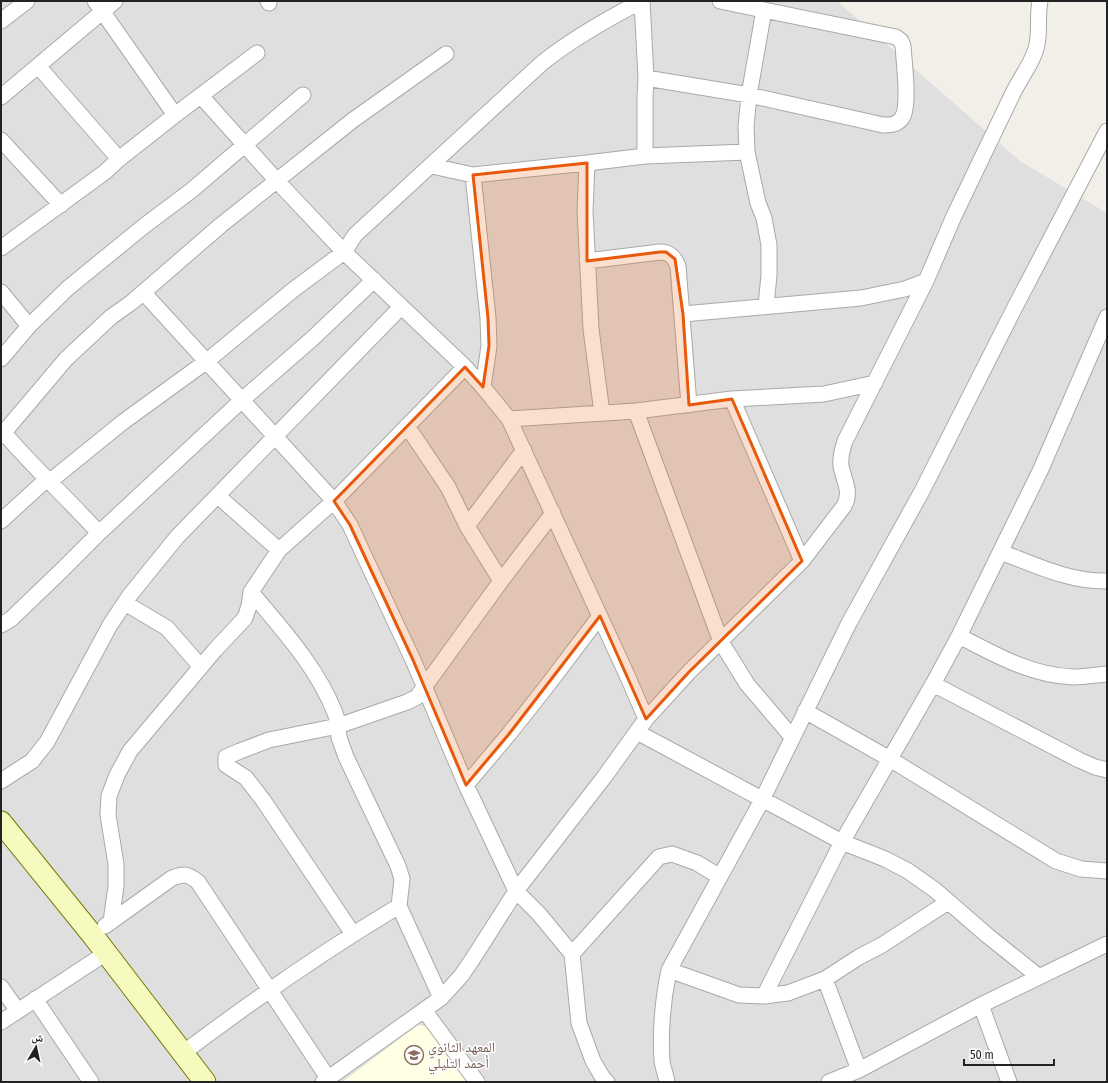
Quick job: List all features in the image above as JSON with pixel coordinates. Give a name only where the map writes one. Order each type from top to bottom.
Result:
[{"type":"street","points":[[2,17],[27,1]]},
{"type":"street","points":[[1,98],[38,66],[99,6],[115,1]]},
{"type":"street","points":[[1,521],[48,480],[123,422],[207,361],[293,290],[344,252],[355,235],[432,166],[542,63],[564,45],[595,26],[642,1],[646,78],[644,97],[645,156]]},
{"type":"street","points":[[646,78],[749,95],[883,125],[892,125],[903,117],[906,100],[903,46],[901,41],[896,37],[720,1]]},
{"type":"street","points":[[94,937],[110,922],[172,878],[182,875],[190,875],[198,882],[270,990],[326,1080],[441,998],[461,976],[516,890],[605,776],[646,719],[689,672],[802,561],[846,501],[848,490],[841,466],[842,450],[845,441],[926,281],[957,210],[1014,91],[1033,57],[1038,39],[1037,22],[1040,1]]},
{"type":"street","points":[[99,6],[175,115]]},
{"type":"street","points":[[764,10],[749,95],[746,127],[747,152],[769,244],[769,275],[766,306]]},
{"type":"street","points":[[1,248],[105,172],[119,159],[175,115],[257,53]]},
{"type":"street","points":[[99,533],[75,506],[2,434],[66,359],[111,317],[132,302],[221,225],[353,120],[446,54]]},
{"type":"street","points":[[38,66],[119,159]]},
{"type":"street","points":[[1,359],[29,326],[68,288],[144,226],[192,190],[303,95]]},
{"type":"street","points":[[201,96],[277,181],[344,252],[465,367],[509,420],[553,513],[646,719]]},
{"type":"street","points":[[667,1082],[662,1062],[662,1030],[664,994],[669,970],[762,800],[849,623],[922,491],[1015,307],[1107,131]]},
{"type":"street","points":[[1,140],[61,205]]},
{"type":"street","points":[[432,166],[473,175],[645,156],[747,152]]},
{"type":"street","points":[[587,163],[587,261],[591,329],[602,413]]},
{"type":"street","points":[[473,175],[488,318],[489,346],[483,387]]},
{"type":"street","points":[[587,261],[666,252],[675,259],[678,266],[683,314],[689,405]]},
{"type":"street","points":[[1,626],[16,614],[99,533],[242,400],[313,338],[374,280]]},
{"type":"street","points":[[683,314],[861,298],[904,289],[926,281]]},
{"type":"street","points":[[1,292],[29,326]]},
{"type":"street","points":[[143,292],[334,501],[350,525],[424,687],[466,785],[516,890],[539,914],[572,954],[579,1023],[593,1061],[602,1078],[607,1082]]},
{"type":"street","points":[[1,780],[32,761],[47,742],[110,625],[125,603],[177,538],[401,307]]},
{"type":"street","points":[[764,996],[842,842],[959,636],[1041,469],[1107,317]]},
{"type":"street","points":[[110,922],[116,886],[116,864],[108,816],[109,796],[117,775],[130,751],[201,667],[245,618],[252,592],[278,550],[334,501],[465,367]]},
{"type":"street","points":[[509,420],[636,412],[732,399],[824,394],[875,383]]},
{"type":"street","points":[[732,399],[802,561]]},
{"type":"street","points":[[636,412],[721,642],[747,684],[792,738]]},
{"type":"street","points":[[407,426],[448,487],[467,526],[501,581]]},
{"type":"street","points":[[467,526],[524,450]]},
{"type":"street","points":[[218,496],[278,550]]},
{"type":"street","points":[[353,934],[263,800],[246,778],[226,765],[226,757],[240,750],[269,740],[338,726],[407,702],[416,697],[553,513]]},
{"type":"street","points":[[1001,552],[1038,567],[1064,575],[1080,579],[1107,581]]},
{"type":"street","points":[[252,592],[285,632],[328,696],[336,714],[340,739],[346,757],[398,866],[402,879],[399,906],[441,998]]},
{"type":"street","points":[[125,603],[167,628],[201,667]]},
{"type":"street","points":[[466,785],[548,686],[600,616]]},
{"type":"street","points":[[959,636],[1000,658],[1053,675],[1073,677],[1107,674]]},
{"type":"street","points":[[933,684],[1079,760],[1095,767],[1107,770]]},
{"type":"street","points":[[805,711],[890,759],[1056,861],[1080,869],[1107,871]]},
{"type":"street","points":[[637,732],[842,842],[885,859],[908,871],[935,890],[988,936],[1038,976]]},
{"type":"street","points":[[1,822],[94,937],[205,1082]]},
{"type":"street","points":[[572,954],[659,857],[672,854],[697,863],[720,877]]},
{"type":"street","points":[[669,970],[739,996],[764,996],[788,993],[825,979],[859,957],[882,945],[948,902]]},
{"type":"street","points":[[182,1053],[270,990],[353,934],[399,906]]},
{"type":"street","points":[[830,1082],[859,1070],[1038,976],[1107,944]]},
{"type":"street","points":[[1,1022],[106,954]]},
{"type":"street","points":[[825,979],[859,1070]]},
{"type":"street","points":[[1,987],[18,1011]]},
{"type":"street","points":[[36,999],[91,1082]]},
{"type":"street","points":[[981,1005],[1009,1082]]},
{"type":"street","points":[[424,1010],[477,1082]]},
{"type":"highlighted area","points":[[587,163],[587,261],[660,252],[666,252],[675,259],[683,314],[689,405],[732,399],[802,561],[689,672],[646,719],[600,616],[509,734],[466,785],[413,660],[350,525],[334,501],[465,367],[483,387],[489,346],[488,318],[473,175]]},
{"type":"shaded area","points":[[1,1],[837,1],[1020,161],[1107,213],[1107,1082],[1,1082]]},
{"type":"shaded area","name":"المعهد الثانوي أحمد التليلي","points":[[418,1025],[429,1027],[470,1082],[342,1082]]},
{"type":"place","name":"المعهد الثانوي أحمد التليلي","points":[[414,1055]]}]
